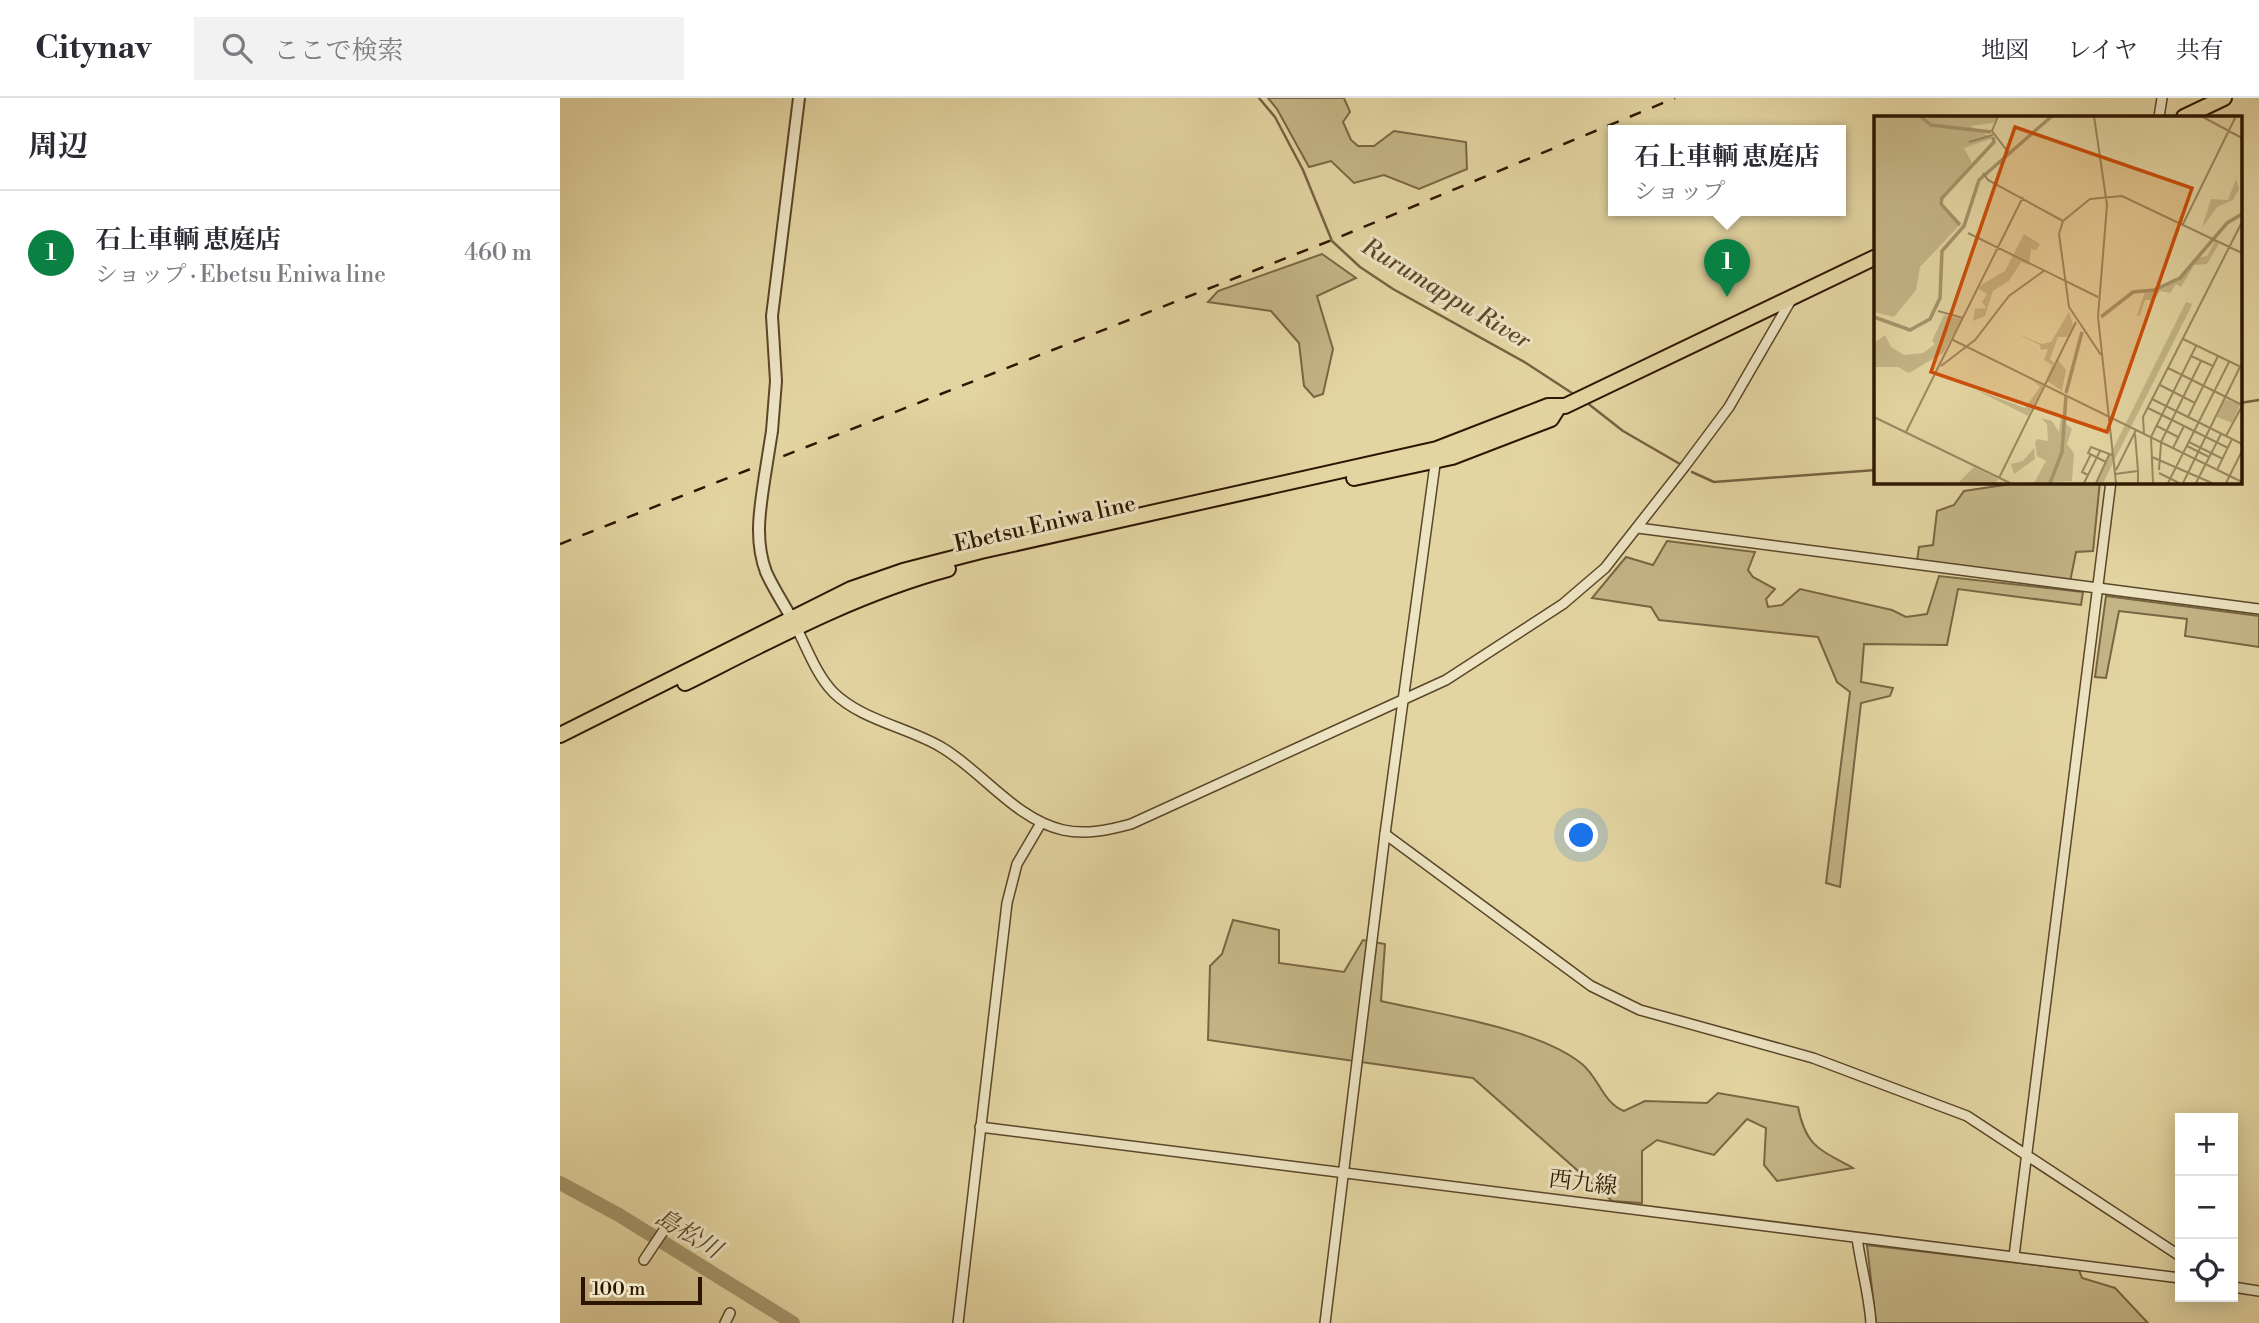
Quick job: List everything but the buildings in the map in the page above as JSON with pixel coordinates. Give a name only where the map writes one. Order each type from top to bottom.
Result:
[{"type":"main road","points":[[2186,116],[2224,98]]},
{"type":"main road","name":"Ebetsu Eniwa line","points":[[560,735],[794,623],[900,582],[980,561],[1436,456],[1551,418],[1562,407],[1874,258]]},
{"type":"main road","name":"Ebetsu Eniwa line","points":[[560,745],[794,623]]},
{"type":"street","points":[[799,98],[772,316],[776,381],[772,431],[758,515],[760,549],[767,575],[832,691],[851,706],[914,732],[945,749],[1041,823],[1064,830],[1104,831],[1131,824],[1403,699],[1480,660],[1563,604],[1605,568],[1729,407],[1793,297]]},
{"type":"street","points":[[2159,116],[2162,98]]},
{"type":"street","points":[[1325,1323],[1385,834],[1436,456]]},
{"type":"street","points":[[2014,1256],[2111,483]]},
{"type":"street","points":[[1638,528],[2259,609]]},
{"type":"street","points":[[958,1323],[1011,883],[1017,864],[1041,823]]},
{"type":"street","points":[[1385,834],[1591,986],[1622,1003],[1826,1063],[1967,1116],[2175,1253]]},
{"type":"street","name":"西九線","points":[[980,1127],[2175,1277]]},
{"type":"street","points":[[647,1256],[670,1220]]},
{"type":"street","points":[[1857,1238],[1863,1280],[1869,1295],[1871,1323]]},
{"type":"street","points":[[2238,1288],[2259,1291]]},
{"type":"street","points":[[725,1323],[730,1313]]},
{"type":"shaded area","points":[[1268,98],[1344,98],[1350,112],[1343,122],[1351,140],[1358,146],[1374,146],[1394,131],[1466,142],[1467,169],[1419,189],[1384,175],[1354,183],[1331,161],[1309,167],[1277,109]]},
{"type":"shaded area","points":[[1322,254],[1356,278],[1317,296],[1333,349],[1323,394],[1314,397],[1304,386],[1299,343],[1271,311],[1208,302],[1218,291]]},
{"type":"shaded area","points":[[2018,483],[2100,483],[2093,551],[2076,552],[2070,582],[1917,561],[1919,547],[1933,545],[1937,511],[1954,505],[1964,491]]},
{"type":"shaded area","points":[[1667,541],[1755,552],[1748,570],[1753,577],[1775,589],[1766,599],[1768,607],[1782,605],[1800,589],[1892,610],[1906,617],[1927,614],[1939,576],[2083,592],[2081,605],[1958,589],[1947,645],[1864,644],[1861,682],[1893,688],[1890,696],[1861,703],[1840,887],[1826,883],[1850,692],[1837,682],[1818,637],[1659,620],[1651,607],[1592,598],[1626,557],[1653,565]]},
{"type":"shaded area","points":[[2106,596],[2259,616],[2259,647],[2185,636],[2187,619],[2119,611],[2106,678],[2095,677]]},
{"type":"shaded area","points":[[1233,920],[1279,930],[1279,963],[1344,972],[1363,940],[1385,944],[1381,1001],[1486,1024],[1563,1051],[1582,1064],[1611,1102],[1624,1111],[1645,1101],[1707,1103],[1718,1093],[1798,1107],[1810,1139],[1823,1151],[1853,1168],[1777,1181],[1764,1165],[1766,1128],[1747,1119],[1714,1155],[1657,1140],[1642,1151],[1642,1203],[1612,1201],[1473,1078],[1208,1040],[1210,966],[1222,954]]},
{"type":"shaded area","points":[[1867,1245],[2079,1270],[2082,1278],[2115,1288],[2148,1323],[1876,1323]]},
{"type":"waterway","name":"Rurumappu River","points":[[1259,98],[1275,117],[1303,170],[1332,241],[1360,267],[1393,289],[1526,363],[1575,395]]},
{"type":"waterway","name":"Rurumappu River","points":[[2242,403],[2259,400]]},
{"type":"waterway","name":"Rurumappu River","points":[[1586,402],[1623,431],[1680,464]]},
{"type":"waterway","name":"Rurumappu River","points":[[1692,472],[1714,482],[1874,470]]},
{"type":"waterway","name":"島松川","points":[[560,1183],[619,1215],[793,1323]]},
{"type":"railway","points":[[1610,125],[1675,98]]},
{"type":"railway","points":[[560,544],[1337,238],[1608,126]]},
{"type":"place","name":"石上車輌 恵庭店","points":[[1727,297]]}]
